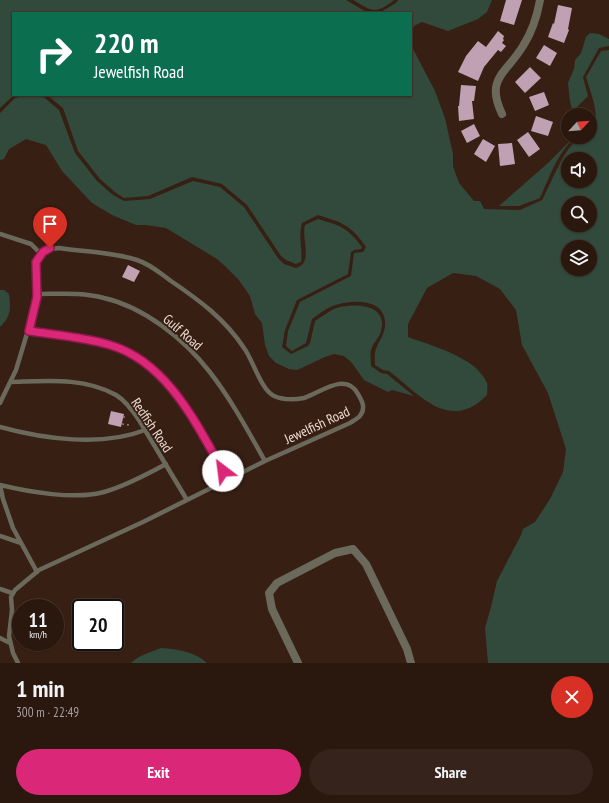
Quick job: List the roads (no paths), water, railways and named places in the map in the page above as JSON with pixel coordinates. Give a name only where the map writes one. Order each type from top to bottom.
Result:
[{"type":"street","points":[[502,114],[496,99],[496,85],[499,77],[515,58],[529,35],[534,24],[540,0]]},
{"type":"street","points":[[298,663],[272,609],[268,593],[277,582],[335,553],[353,549],[366,564],[407,649],[411,663]]},
{"type":"lane","points":[[0,234],[31,244],[41,254],[36,262],[37,294],[29,331],[16,370],[0,403]]},
{"type":"lane","name":"Jewelfish Road","points":[[12,593],[46,566],[144,522],[265,461],[350,423],[359,417],[363,408],[363,403],[356,390],[342,383],[332,385],[303,398],[290,400],[270,393],[262,384],[246,350],[236,335],[224,322],[206,306],[150,266],[130,258],[59,248],[50,248],[41,254]]},
{"type":"lane","name":"Gulf Road","points":[[37,294],[69,293],[103,297],[131,306],[160,325],[178,339],[208,370],[241,420],[265,461]]},
{"type":"lane","points":[[29,331],[110,344],[128,352],[142,361],[164,380],[182,401],[196,422],[228,479]]},
{"type":"lane","name":"Redfish Road","points":[[10,382],[64,381],[96,387],[116,395],[124,401],[145,430],[187,500]]},
{"type":"lane","points":[[0,427],[26,434],[77,439],[128,436],[145,430]]},
{"type":"lane","points":[[37,572],[13,528],[0,485],[58,494],[73,495],[103,492],[127,484],[166,464]]},
{"type":"lane","points":[[0,536],[21,543]]},
{"type":"lane","points":[[0,589],[12,593],[10,643],[18,663]]},
{"type":"lane","points":[[0,638],[10,643]]}]
